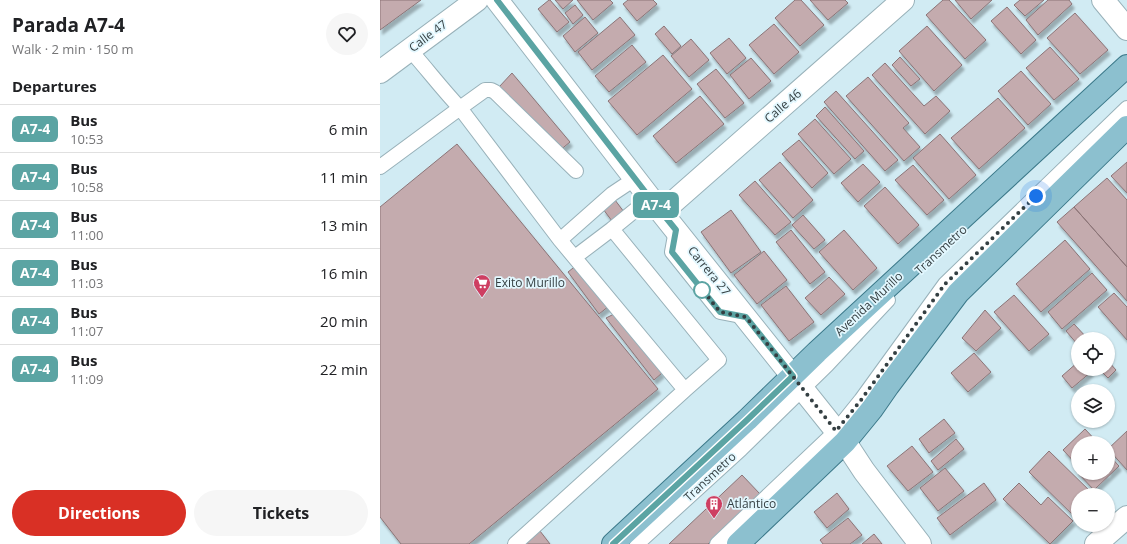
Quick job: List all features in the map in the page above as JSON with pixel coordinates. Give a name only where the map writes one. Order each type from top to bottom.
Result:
[{"type":"main road","name":"Avenida Murillo","points":[[613,544],[747,420],[798,382],[829,341],[1127,66]]},
{"type":"main road","points":[[738,544],[841,436],[872,409],[958,293],[1127,128]]},
{"type":"street","name":"Calle 47","points":[[380,72],[477,0]]},
{"type":"street","name":"Carrera 27","points":[[497,0],[656,205],[841,436],[864,472],[920,544]]},
{"type":"street","name":"Calle 46","points":[[656,205],[903,0]]},
{"type":"street","points":[[1103,0],[1127,29]]},
{"type":"street","points":[[1096,544],[1127,517]]},
{"type":"lane","points":[[410,50],[460,108],[560,240],[685,390]]},
{"type":"lane","name":"Transmetro","points":[[638,544],[741,449],[798,382],[827,365],[892,295],[1127,76]]},
{"type":"lane","points":[[380,167],[485,90],[491,90],[495,92],[576,171]]},
{"type":"lane","points":[[718,544],[841,436],[861,400],[945,284],[1127,108]]},
{"type":"lane","points":[[560,240],[612,194],[636,178]]},
{"type":"lane","points":[[575,257],[612,229],[656,205]]},
{"type":"lane","points":[[515,544],[719,360],[612,229]]},
{"type":"building","points":[[380,0],[421,0],[380,30]]},
{"type":"building","points":[[549,0],[569,22],[557,32],[538,9]]},
{"type":"building","points":[[555,0],[573,0],[563,9]]},
{"type":"building","points":[[577,0],[610,0],[613,3],[593,20]]},
{"type":"building","points":[[628,0],[653,0],[657,4],[637,21],[623,4]]},
{"type":"building","points":[[795,0],[801,0],[824,25],[800,46],[775,18]]},
{"type":"building","points":[[810,0],[845,0],[848,3],[828,20]]},
{"type":"building","points":[[943,0],[949,0],[986,40],[965,59],[926,15]]},
{"type":"building","points":[[955,0],[992,0],[971,19]]},
{"type":"building","points":[[1020,0],[1044,0],[1025,16],[1014,5]]},
{"type":"building","points":[[1048,0],[1069,0],[1072,4],[1038,35],[1026,20]]},
{"type":"building","points":[[575,5],[583,15],[573,24],[565,13]]},
{"type":"building","points":[[1007,7],[1036,40],[1021,54],[991,21]]},
{"type":"building","points":[[1075,13],[1108,50],[1080,74],[1047,38]]},
{"type":"building","points":[[585,17],[598,33],[575,52],[563,36]]},
{"type":"building","points":[[620,17],[635,35],[592,70],[578,52]]},
{"type":"building","points":[[774,24],[799,52],[774,74],[749,45]]},
{"type":"building","points":[[664,26],[681,46],[672,54],[655,34]]},
{"type":"building","points":[[927,26],[962,65],[934,91],[899,51]]},
{"type":"building","points":[[729,38],[746,58],[727,74],[710,53]]},
{"type":"building","points":[[691,39],[709,60],[689,77],[671,56]]},
{"type":"building","points":[[632,45],[646,62],[609,92],[595,76]]},
{"type":"building","points":[[1050,47],[1079,79],[1054,100],[1026,68]]},
{"type":"building","points":[[663,55],[692,89],[637,135],[608,101]]},
{"type":"building","points":[[900,57],[920,79],[911,86],[892,65]]},
{"type":"building","points":[[751,58],[771,81],[749,99],[730,75]]},
{"type":"building","points":[[885,63],[924,106],[936,96],[950,111],[925,134],[872,75]]},
{"type":"building","points":[[716,69],[744,103],[725,118],[697,84]]},
{"type":"building","points":[[1021,71],[1051,104],[1028,125],[998,91]]},
{"type":"building","points":[[512,73],[570,142],[558,152],[499,87]]},
{"type":"building","points":[[868,77],[909,123],[903,128],[920,147],[904,161],[846,96]]},
{"type":"building","points":[[836,91],[898,160],[885,171],[824,102]]},
{"type":"building","points":[[700,96],[724,124],[676,163],[653,136]]},
{"type":"building","points":[[998,98],[1025,128],[979,169],[951,138]]},
{"type":"building","points":[[825,107],[864,151],[855,159],[816,116]]},
{"type":"building","points":[[815,119],[851,159],[834,174],[798,134]]},
{"type":"building","points":[[940,134],[976,175],[949,199],[913,158]]},
{"type":"building","points":[[799,140],[828,173],[812,188],[782,154]]},
{"type":"building","name":"Exito Murillo","points":[[457,144],[658,389],[469,544],[401,544],[380,517],[380,207]]},
{"type":"building","points":[[780,162],[813,200],[793,218],[759,180]]},
{"type":"building","points":[[1127,162],[1127,193],[1111,176]]},
{"type":"building","points":[[863,164],[880,182],[858,202],[841,183]]},
{"type":"building","points":[[913,165],[944,200],[927,215],[895,180]]},
{"type":"building","points":[[1107,178],[1127,200],[1127,267],[1074,207]]},
{"type":"building","points":[[755,181],[791,222],[775,235],[739,195]]},
{"type":"building","points":[[885,187],[919,225],[898,244],[864,206]]},
{"type":"building","points":[[615,200],[624,212],[612,221],[603,209]]},
{"type":"building","points":[[1074,207],[1127,267],[1127,301],[1057,222]]},
{"type":"building","points":[[731,210],[761,252],[731,273],[701,232]]},
{"type":"building","points":[[803,215],[825,240],[814,249],[792,225]]},
{"type":"building","points":[[791,230],[825,272],[810,284],[776,242]]},
{"type":"building","points":[[844,230],[877,268],[853,290],[819,252]]},
{"type":"building","points":[[1065,240],[1090,269],[1041,312],[1016,284]]},
{"type":"building","points":[[764,251],[787,280],[757,304],[734,275]]},
{"type":"building","points":[[578,264],[609,306],[599,314],[568,272]]},
{"type":"building","points":[[1092,273],[1107,290],[1062,329],[1048,312]]},
{"type":"building","points":[[829,277],[845,294],[821,315],[805,298]]},
{"type":"building","points":[[786,286],[814,322],[789,341],[761,305]]},
{"type":"building","points":[[1114,293],[1127,307],[1127,340],[1098,307]]},
{"type":"building","points":[[1014,295],[1049,334],[1029,351],[994,312]]},
{"type":"building","points":[[985,310],[1001,328],[976,351],[962,338]]},
{"type":"building","points":[[616,313],[662,373],[654,380],[606,318]]},
{"type":"building","points":[[1074,324],[1081,332],[1071,332],[1071,337],[1066,331]]},
{"type":"building","points":[[974,353],[991,372],[968,392],[951,373]]},
{"type":"building","points":[[1071,368],[1071,376],[1086,376],[1077,384],[1071,384],[1071,387],[1062,376]]},
{"type":"building","points":[[944,419],[955,433],[929,453],[919,439]]},
{"type":"building","points":[[1085,429],[1092,436],[1078,436]]},
{"type":"building","points":[[1127,431],[1127,470],[1115,457],[1115,442]]},
{"type":"building","points":[[956,439],[964,449],[938,470],[931,461]]},
{"type":"building","points":[[1071,442],[1071,459],[1063,450]]},
{"type":"building","points":[[912,446],[933,472],[908,491],[887,466]]},
{"type":"building","points":[[1049,451],[1071,473],[1071,480],[1079,480],[1087,488],[1071,488],[1071,513],[1029,472]]},
{"type":"building","points":[[1115,462],[1119,466],[1115,470]]},
{"type":"building","points":[[945,468],[964,491],[938,511],[920,488]]},
{"type":"building","name":"Atlántico","points":[[742,475],[760,494],[708,544],[669,544]]},
{"type":"building","points":[[1085,480],[1104,480],[1096,488],[1092,488]]},
{"type":"building","points":[[984,483],[996,500],[950,535],[937,518]]},
{"type":"building","points":[[1019,483],[1041,505],[1048,497],[1071,519],[1071,523],[1050,544],[1003,499]]},
{"type":"building","points":[[837,493],[849,509],[827,528],[814,512]]},
{"type":"building","points":[[848,518],[862,535],[850,544],[823,544],[820,540]]},
{"type":"building","points":[[540,531],[550,544],[525,544]]},
{"type":"building","points":[[874,534],[882,544],[862,544]]},
{"type":"bus line","name":"A7-4","points":[[497,0],[676,230],[672,252],[720,312],[746,317],[793,376],[613,544]]},
{"type":"place","name":"Exito Murillo","points":[[482,298]]},
{"type":"place","name":"Atlántico","points":[[714,519]]},
{"type":"route","points":[[702,290],[701,288],[720,312],[746,317],[836,431],[861,400],[945,284],[1036,196]]}]
